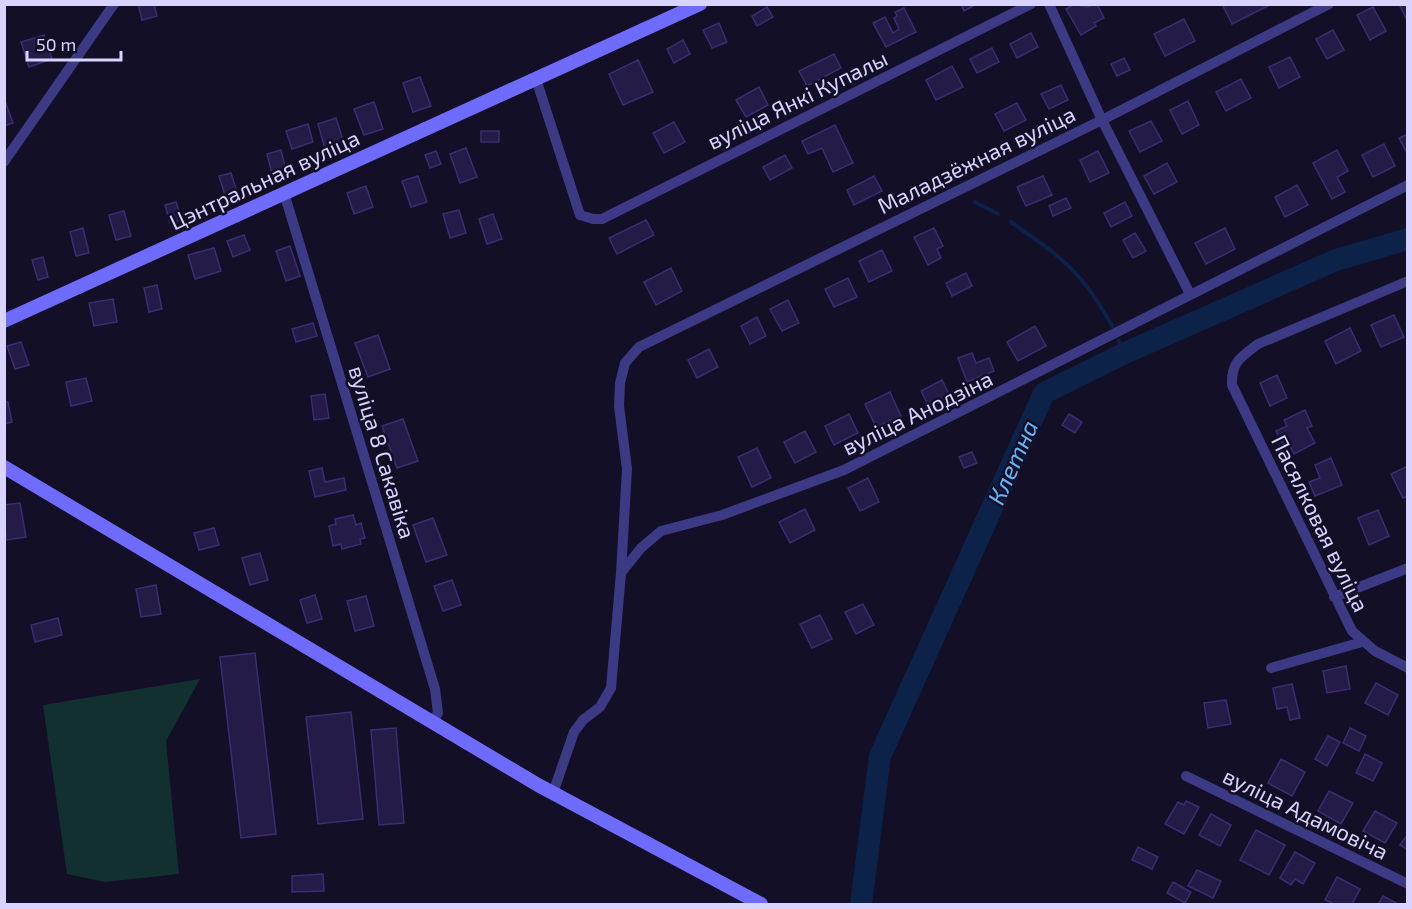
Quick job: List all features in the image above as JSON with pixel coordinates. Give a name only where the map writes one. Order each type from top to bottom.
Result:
[{"type":"street","points":[[4,162],[114,4]]},
{"type":"street","name":"Цэнтральная вуліца","points":[[8,319],[700,4]]},
{"type":"street","name":"вуліца Янкі Купалы","points":[[536,80],[580,215],[602,219],[1031,4]]},
{"type":"street","points":[[1049,4],[1102,120],[1190,294]]},
{"type":"street","name":"Маладзёжная вуліца","points":[[621,573],[627,469],[619,406],[620,383],[625,363],[639,347],[1102,120],[1329,4]]},
{"type":"street","name":"вуліца Анодзіна","points":[[621,573],[641,548],[662,531],[722,515],[844,470],[1407,185]]},
{"type":"street","name":"вуліца 8 Сакавіка","points":[[284,193],[435,689],[439,704],[434,722]]},
{"type":"street","name":"Пасялковая вуліца","points":[[1407,281],[1258,344],[1239,358],[1231,370],[1232,385],[1352,630],[1362,642],[1407,668]]},
{"type":"street","points":[[4,467],[553,792],[761,904]]},
{"type":"street","points":[[1334,597],[1407,568]]},
{"type":"street","points":[[553,792],[574,732],[583,720],[600,707],[611,688],[621,573]]},
{"type":"street","points":[[1271,668],[1362,642]]},
{"type":"street","name":"вуліца Адамовіча","points":[[1186,776],[1407,884]]},
{"type":"green space","points":[[200,679],[166,741],[179,874],[105,882],[67,874],[43,705]]},
{"type":"building","points":[[138,4],[154,4],[157,16],[142,20]]},
{"type":"building","points":[[961,4],[977,4],[964,11]]},
{"type":"building","points":[[1074,4],[1087,7],[1097,4],[1104,18],[1094,23],[1096,26],[1081,35],[1066,9]]},
{"type":"building","points":[[1222,4],[1267,4],[1268,6],[1232,24]]},
{"type":"building","points":[[1399,4],[1408,4],[1408,22]]},
{"type":"building","points":[[767,7],[773,17],[757,26],[752,16]]},
{"type":"building","points":[[1373,7],[1386,31],[1370,40],[1357,15]]},
{"type":"building","points":[[904,8],[916,32],[886,47],[873,23],[885,17],[893,33],[899,29],[894,18],[897,16],[895,12]]},
{"type":"building","points":[[1184,19],[1195,41],[1165,56],[1154,34]]},
{"type":"building","points":[[719,23],[727,42],[712,48],[703,30]]},
{"type":"building","points":[[1333,30],[1344,50],[1327,59],[1316,39]]},
{"type":"building","points":[[1031,33],[1038,47],[1017,58],[1010,44]]},
{"type":"building","points":[[44,35],[52,59],[29,67],[21,42]]},
{"type":"building","points":[[683,40],[690,54],[674,63],[667,49]]},
{"type":"building","points":[[992,48],[999,62],[977,73],[970,59]]},
{"type":"building","points":[[834,54],[841,68],[807,86],[799,71]]},
{"type":"building","points":[[1290,57],[1300,77],[1279,88],[1269,67]]},
{"type":"building","points":[[1124,58],[1130,70],[1117,76],[1111,64]]},
{"type":"building","points":[[638,60],[653,92],[623,105],[609,74]]},
{"type":"building","points":[[952,66],[963,87],[936,100],[926,80]]},
{"type":"building","points":[[420,77],[431,106],[413,112],[403,83]]},
{"type":"building","points":[[1241,79],[1251,98],[1226,111],[1216,92]]},
{"type":"building","points":[[1061,85],[1068,100],[1049,109],[1041,94]]},
{"type":"building","points":[[759,87],[768,105],[746,117],[736,100]]},
{"type":"building","points":[[4,98],[13,123],[4,126]]},
{"type":"building","points":[[1188,101],[1199,125],[1182,134],[1170,110]]},
{"type":"building","points":[[374,102],[383,129],[364,135],[354,109]]},
{"type":"building","points":[[1017,103],[1026,120],[1004,131],[995,114]]},
{"type":"building","points":[[336,118],[344,143],[325,149],[318,124]]},
{"type":"building","points":[[1151,121],[1162,141],[1140,152],[1129,131]]},
{"type":"building","points":[[674,122],[685,142],[664,153],[653,133]]},
{"type":"building","points":[[308,124],[313,142],[292,149],[286,131]]},
{"type":"building","points":[[835,125],[853,163],[833,172],[822,148],[808,154],[802,141]]},
{"type":"building","points":[[481,131],[499,131],[499,142],[481,142]]},
{"type":"building","points":[[1408,134],[1408,155],[1399,138]]},
{"type":"building","points":[[1384,144],[1395,166],[1373,177],[1362,155]]},
{"type":"building","points":[[466,148],[477,177],[460,183],[450,154]]},
{"type":"building","points":[[281,150],[287,174],[273,178],[267,154]]},
{"type":"building","points":[[1337,150],[1348,171],[1337,177],[1345,192],[1332,199],[1313,163]]},
{"type":"building","points":[[436,151],[441,164],[430,168],[425,155]]},
{"type":"building","points":[[1098,151],[1109,173],[1090,182],[1080,160]]},
{"type":"building","points":[[785,155],[792,168],[770,180],[763,167]]},
{"type":"building","points":[[1167,163],[1177,182],[1154,194],[1144,176]]},
{"type":"building","points":[[231,173],[238,195],[226,199],[219,176]]},
{"type":"building","points":[[418,176],[427,202],[411,207],[402,181]]},
{"type":"building","points":[[874,176],[882,191],[854,205],[847,190]]},
{"type":"building","points":[[1043,176],[1052,195],[1026,206],[1017,187]]},
{"type":"building","points":[[1297,185],[1308,205],[1285,217],[1275,197]]},
{"type":"building","points":[[366,186],[373,207],[354,214],[347,193]]},
{"type":"building","points":[[1066,198],[1071,208],[1053,216],[1049,206]]},
{"type":"building","points":[[176,202],[182,220],[170,223],[165,205]]},
{"type":"building","points":[[1125,202],[1132,216],[1111,227],[1104,213]]},
{"type":"building","points":[[459,210],[466,233],[450,238],[443,214]]},
{"type":"building","points":[[124,211],[131,236],[116,240],[109,215]]},
{"type":"building","points":[[493,214],[502,239],[487,244],[479,219]]},
{"type":"building","points":[[646,220],[654,235],[617,254],[609,238]]},
{"type":"building","points":[[83,228],[89,253],[76,256],[70,232]]},
{"type":"building","points":[[934,228],[943,246],[937,249],[941,258],[928,265],[914,237]]},
{"type":"building","points":[[1225,228],[1235,249],[1206,264],[1195,243]]},
{"type":"building","points":[[1135,233],[1146,251],[1133,258],[1123,240]]},
{"type":"building","points":[[244,235],[250,250],[233,257],[227,241]]},
{"type":"building","points":[[290,246],[300,276],[286,281],[276,251]]},
{"type":"building","points":[[214,248],[221,271],[195,279],[188,255]]},
{"type":"building","points":[[882,250],[892,271],[869,282],[859,261]]},
{"type":"building","points":[[43,257],[48,277],[38,280],[32,260]]},
{"type":"building","points":[[671,268],[682,291],[656,305],[644,282]]},
{"type":"building","points":[[966,273],[972,286],[952,296],[946,283]]},
{"type":"building","points":[[848,278],[857,297],[834,307],[825,289]]},
{"type":"building","points":[[157,285],[162,309],[149,312],[144,288]]},
{"type":"building","points":[[113,299],[117,322],[94,326],[89,303]]},
{"type":"building","points":[[788,300],[799,323],[782,331],[770,309]]},
{"type":"building","points":[[1394,315],[1404,337],[1381,347],[1371,325]]},
{"type":"building","points":[[757,317],[766,336],[750,344],[741,326]]},
{"type":"building","points":[[313,323],[317,336],[296,342],[292,329]]},
{"type":"building","points":[[1035,326],[1046,346],[1018,361],[1007,342]]},
{"type":"building","points":[[1350,328],[1361,351],[1336,364],[1325,341]]},
{"type":"building","points":[[378,335],[390,369],[368,377],[355,343]]},
{"type":"building","points":[[21,342],[29,365],[15,369],[7,346]]},
{"type":"building","points":[[709,349],[718,367],[697,378],[688,360]]},
{"type":"building","points":[[972,353],[976,363],[989,358],[994,371],[967,382],[958,358]]},
{"type":"building","points":[[1277,375],[1287,398],[1270,406],[1260,383]]},
{"type":"building","points":[[86,378],[92,401],[71,406],[66,382]]},
{"type":"building","points":[[942,380],[950,396],[929,407],[921,391]]},
{"type":"building","points":[[890,392],[901,416],[876,427],[865,404]]},
{"type":"building","points":[[325,394],[329,418],[314,420],[311,396]]},
{"type":"building","points":[[4,402],[8,402],[12,422],[4,424]]},
{"type":"building","points":[[1305,410],[1312,426],[1307,428],[1315,443],[1294,454],[1287,440],[1282,443],[1276,431],[1287,426],[1284,420]]},
{"type":"building","points":[[849,414],[858,433],[834,445],[825,426]]},
{"type":"building","points":[[1069,414],[1082,422],[1075,433],[1062,425]]},
{"type":"building","points":[[403,419],[418,461],[397,468],[382,426]]},
{"type":"building","points":[[805,431],[816,452],[795,463],[784,442]]},
{"type":"building","points":[[757,448],[771,478],[752,487],[738,457]]},
{"type":"building","points":[[972,452],[977,463],[964,468],[959,457]]},
{"type":"building","points":[[1331,458],[1342,485],[1315,496],[1309,482],[1320,478],[1315,465]]},
{"type":"building","points":[[1408,466],[1408,496],[1403,498],[1391,474]]},
{"type":"building","points":[[322,468],[325,482],[344,478],[346,490],[315,497],[309,471]]},
{"type":"building","points":[[868,478],[879,502],[860,511],[848,488]]},
{"type":"building","points":[[20,503],[26,537],[6,540],[4,505]]},
{"type":"building","points":[[805,509],[815,530],[790,543],[779,522]]},
{"type":"building","points":[[1378,510],[1389,536],[1369,545],[1358,518]]},
{"type":"building","points":[[353,515],[356,525],[361,523],[365,538],[360,539],[361,544],[342,549],[341,544],[333,546],[329,526],[336,524],[335,519]]},
{"type":"building","points":[[433,518],[447,555],[426,562],[413,525]]},
{"type":"building","points":[[214,528],[219,545],[199,550],[194,533]]},
{"type":"building","points":[[260,553],[268,580],[250,585],[242,558]]},
{"type":"building","points":[[452,580],[461,605],[443,611],[434,586]]},
{"type":"building","points":[[156,585],[161,614],[141,617],[136,589]]},
{"type":"building","points":[[315,595],[322,619],[307,623],[300,600]]},
{"type":"building","points":[[366,596],[374,626],[355,631],[347,601]]},
{"type":"building","points":[[863,604],[874,625],[856,634],[845,612]]},
{"type":"building","points":[[820,615],[832,639],[812,648],[800,624]]},
{"type":"building","points":[[58,618],[62,635],[35,642],[31,625]]},
{"type":"building","points":[[255,653],[276,834],[241,838],[220,657]]},
{"type":"building","points":[[1346,666],[1350,689],[1327,693],[1323,671]]},
{"type":"building","points":[[1376,683],[1398,695],[1388,715],[1365,703]]},
{"type":"building","points":[[1292,684],[1300,718],[1290,720],[1287,707],[1277,709],[1273,688]]},
{"type":"building","points":[[1226,700],[1231,724],[1208,728],[1204,703]]},
{"type":"building","points":[[351,712],[363,819],[318,824],[306,717]]},
{"type":"building","points":[[396,728],[404,823],[379,825],[371,730]]},
{"type":"building","points":[[1350,728],[1366,736],[1359,751],[1343,743]]},
{"type":"building","points":[[1328,736],[1340,742],[1327,766],[1315,759]]},
{"type":"building","points":[[1365,754],[1382,763],[1373,781],[1356,773]]},
{"type":"building","points":[[1281,759],[1305,772],[1292,796],[1268,783]]},
{"type":"building","points":[[1329,791],[1353,803],[1341,824],[1318,811]]},
{"type":"building","points":[[1186,801],[1199,807],[1184,834],[1165,824],[1178,802],[1184,805]]},
{"type":"building","points":[[1375,811],[1397,823],[1385,843],[1363,831]]},
{"type":"building","points":[[1211,814],[1231,825],[1220,846],[1199,835]]},
{"type":"building","points":[[1256,830],[1285,845],[1269,875],[1240,860]]},
{"type":"building","points":[[1408,834],[1408,850],[1400,845]]},
{"type":"building","points":[[1138,847],[1158,857],[1152,869],[1132,860]]},
{"type":"building","points":[[1295,852],[1315,863],[1303,884],[1295,879],[1291,885],[1280,878]]},
{"type":"building","points":[[1197,870],[1221,881],[1213,898],[1188,886]]},
{"type":"building","points":[[323,874],[324,891],[292,892],[292,876]]},
{"type":"building","points":[[1337,877],[1360,889],[1352,904],[1334,904],[1325,900]]},
{"type":"building","points":[[1173,882],[1191,892],[1185,903],[1167,893]]},
{"type":"building","points":[[1383,896],[1398,904],[1378,904]]},
{"type":"waterway","points":[[975,202],[998,214]]},
{"type":"waterway","points":[[1011,222],[1069,266],[1091,291],[1112,326]]},
{"type":"waterway","name":"Клетна","points":[[861,904],[880,756],[1044,393],[1125,353],[1336,260],[1408,239]]},
{"type":"waterway","points":[[1119,341],[1125,353]]}]
